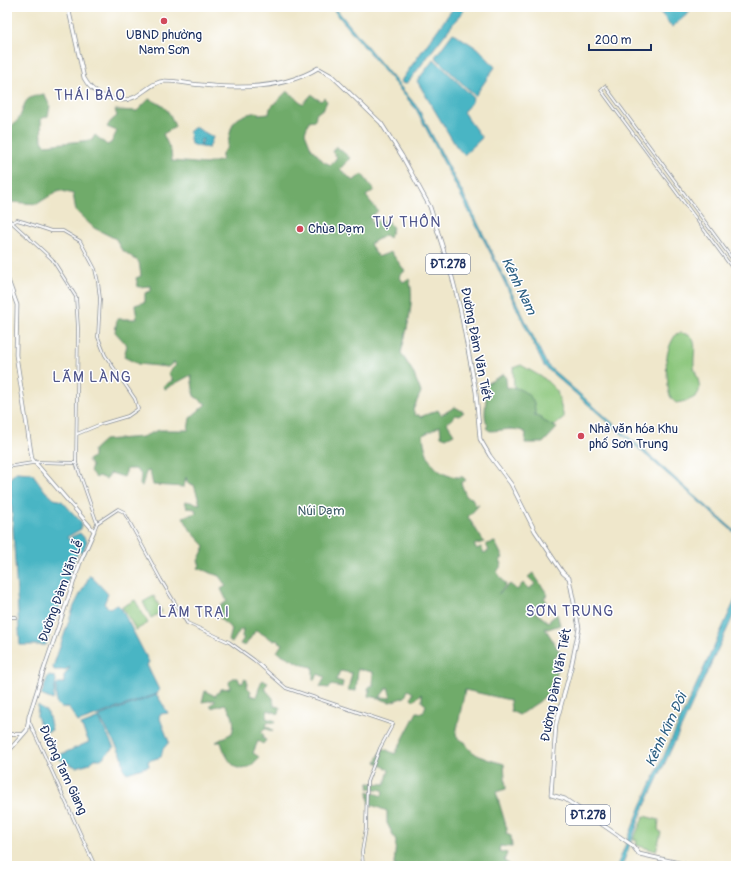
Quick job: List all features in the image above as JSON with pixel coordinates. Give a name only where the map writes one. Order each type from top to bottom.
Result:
[{"type":"main road","name":"Đường Đàm Văn Tiết","points":[[68,7],[84,78],[90,88],[99,95],[120,100],[129,100],[142,93],[155,83],[164,81],[216,86],[266,85],[294,80],[318,68],[332,76],[381,124],[402,156],[430,207],[454,283],[470,354],[477,398],[480,439],[490,456],[511,484],[535,531],[563,573],[569,578],[579,628],[571,668],[556,724],[552,795],[565,799],[631,844],[639,854],[693,866]]},
{"type":"main road","name":"Đường Đàm Văn Lễ","points":[[7,277],[17,305],[16,355],[32,459],[94,531],[80,563],[28,720]]},
{"type":"main road","name":"Đường Tam Giang","points":[[7,753],[25,734],[28,720]]},
{"type":"street","points":[[736,264],[605,86],[601,90],[736,273]]},
{"type":"street","points":[[7,218],[52,259],[76,297],[78,328],[76,463],[97,523]]},
{"type":"street","points":[[12,222],[17,220],[44,230],[63,231],[80,241],[93,264],[98,282],[100,299],[98,337],[105,355],[135,399],[138,409],[128,416],[101,424],[77,434]]},
{"type":"street","points":[[711,239],[716,236]]},
{"type":"street","points":[[7,467],[34,462],[76,463]]},
{"type":"street","points":[[94,531],[97,523],[118,509],[124,512],[161,580],[189,624],[229,642],[254,660],[286,688],[393,724],[380,748],[367,782],[366,828],[362,852],[363,866]]},
{"type":"street","points":[[7,617],[16,617]]},
{"type":"street","name":"Đường Tam Giang","points":[[28,720],[95,866]]},
{"type":"street","points":[[7,734],[25,734]]},
{"type":"green space","name":"Núi Dạm","points":[[287,91],[303,104],[312,94],[321,101],[324,98],[327,101],[324,108],[316,114],[315,120],[309,121],[305,133],[311,148],[324,162],[331,165],[337,157],[332,152],[336,146],[350,158],[340,169],[353,181],[362,174],[374,190],[366,196],[378,211],[370,217],[373,224],[381,219],[384,223],[388,221],[393,228],[389,238],[385,235],[370,244],[378,257],[391,252],[405,271],[399,276],[403,282],[409,279],[411,287],[411,306],[408,326],[401,353],[413,372],[421,392],[413,410],[416,416],[418,414],[420,417],[438,410],[441,415],[455,407],[464,412],[459,416],[456,415],[447,423],[454,434],[446,438],[441,436],[440,426],[423,435],[424,444],[426,452],[434,466],[446,475],[463,477],[466,480],[461,483],[466,496],[472,498],[475,505],[479,505],[468,517],[484,542],[474,545],[477,549],[481,547],[484,553],[489,551],[486,544],[495,542],[503,558],[500,560],[502,564],[497,572],[506,585],[498,594],[510,584],[517,590],[523,583],[529,589],[535,584],[528,577],[533,573],[548,595],[544,597],[547,602],[533,610],[548,622],[557,614],[560,625],[548,629],[545,628],[561,654],[554,656],[554,663],[559,665],[552,689],[540,701],[519,715],[511,711],[510,700],[465,690],[456,734],[458,739],[465,742],[472,751],[482,757],[504,764],[506,789],[496,792],[507,829],[506,834],[511,836],[512,847],[500,846],[499,851],[507,853],[504,861],[509,864],[508,866],[394,866],[396,841],[387,823],[387,811],[369,804],[368,791],[382,796],[383,790],[368,788],[369,783],[385,784],[389,770],[376,762],[383,748],[395,754],[417,712],[423,713],[426,705],[422,702],[421,694],[414,701],[411,698],[413,693],[408,690],[405,697],[390,702],[380,699],[381,697],[391,698],[388,687],[379,698],[368,696],[369,691],[371,690],[368,690],[369,686],[373,686],[373,672],[358,669],[356,691],[348,690],[352,673],[340,671],[336,680],[343,682],[342,687],[331,685],[329,688],[320,687],[325,677],[318,674],[315,680],[313,679],[313,667],[303,665],[277,652],[282,644],[276,640],[274,641],[256,630],[245,646],[240,644],[244,638],[242,637],[243,629],[240,630],[232,643],[229,641],[232,629],[220,619],[219,607],[227,601],[221,589],[226,586],[219,576],[198,568],[200,565],[198,561],[205,546],[191,531],[183,517],[196,513],[195,509],[187,508],[185,501],[200,504],[194,485],[188,484],[186,477],[184,487],[153,485],[150,471],[146,472],[142,486],[140,485],[141,474],[135,469],[127,469],[124,477],[111,473],[106,479],[99,476],[96,478],[90,471],[92,467],[88,460],[93,457],[93,450],[104,440],[142,437],[159,430],[188,430],[190,418],[206,404],[194,396],[191,375],[165,389],[163,386],[173,380],[168,373],[176,365],[174,362],[168,367],[138,364],[124,357],[127,345],[115,332],[117,319],[137,319],[135,305],[145,302],[145,293],[151,291],[151,286],[138,287],[136,278],[141,276],[139,262],[121,249],[116,239],[94,228],[76,211],[73,194],[59,190],[37,204],[11,202],[7,199],[7,130],[17,121],[25,103],[30,98],[44,94],[50,106],[48,116],[41,119],[42,141],[45,145],[92,140],[95,135],[107,145],[111,143],[117,131],[107,127],[117,116],[115,110],[137,111],[149,99],[163,106],[173,121],[175,127],[163,134],[171,151],[172,161],[206,164],[222,160],[222,153],[227,148],[230,133],[234,123],[237,120],[242,116],[257,112],[259,115],[269,114],[270,108]]},
{"type":"green space","points":[[676,334],[687,334],[693,340],[695,349],[694,369],[699,384],[699,391],[695,397],[676,403],[669,394],[666,364],[667,354],[671,344]]},
{"type":"green space","points":[[521,365],[545,379],[557,391],[564,418],[553,427],[535,416],[532,401],[514,387],[513,368]]},
{"type":"green space","points":[[504,374],[507,388],[511,387],[526,393],[534,403],[535,416],[542,418],[542,420],[557,428],[543,443],[525,443],[526,433],[522,431],[508,429],[490,431],[486,428],[488,425],[485,418],[486,393],[479,388]]},
{"type":"green space","points":[[154,596],[162,612],[151,618],[143,602]]},
{"type":"green space","points":[[135,600],[148,623],[136,630],[122,607]]},
{"type":"green space","points":[[233,678],[238,678],[240,683],[243,683],[244,679],[247,680],[247,687],[251,691],[250,695],[256,697],[262,680],[268,683],[264,688],[273,698],[274,706],[280,707],[279,714],[268,710],[266,718],[276,721],[275,723],[268,722],[266,726],[273,730],[272,731],[265,728],[261,732],[264,735],[262,738],[266,740],[263,744],[258,741],[253,753],[259,757],[246,768],[241,769],[231,763],[221,742],[216,742],[232,733],[234,725],[227,707],[225,704],[211,708],[211,704],[215,702],[215,700],[202,702],[205,691],[215,696],[221,689],[230,688],[229,682]]},
{"type":"green space","points":[[644,816],[659,820],[658,829],[661,833],[656,851],[636,845],[637,840],[633,840]]},
{"type":"water","name":"Kênh Nam","points":[[331,7],[334,7],[341,15],[418,108],[471,209],[547,365],[736,532],[736,534],[544,366],[491,254],[416,109]]},
{"type":"water","points":[[454,7],[466,7],[409,81],[405,84],[402,83],[401,81],[407,72]]},
{"type":"water","points":[[656,7],[686,7],[690,12],[672,27]]},
{"type":"water","points":[[453,33],[480,50],[495,67],[475,96],[435,57]]},
{"type":"water","points":[[434,59],[473,97],[472,102],[463,112],[482,138],[464,155],[456,146],[417,81]]},
{"type":"water","points":[[195,127],[213,137],[209,148],[201,147],[203,139],[201,139],[200,147],[191,144],[189,132]]},
{"type":"water","points":[[16,472],[32,473],[45,491],[54,499],[62,501],[81,522],[81,529],[67,537],[71,542],[71,537],[80,533],[87,541],[83,553],[78,551],[46,645],[20,645],[10,478]]},
{"type":"water","points":[[90,575],[108,594],[104,604],[109,608],[118,605],[121,608],[149,662],[147,665],[159,690],[157,694],[78,722],[68,707],[61,708],[56,703],[56,685],[58,683],[64,683],[64,676],[70,667],[65,670],[54,670],[53,667],[74,606]]},
{"type":"water","name":"Kênh Kim Đôi","points":[[736,598],[736,610],[642,812],[622,866],[617,866],[641,806]]},
{"type":"water","points":[[48,676],[55,677],[56,680],[53,700],[41,695]]},
{"type":"water","points":[[157,695],[168,713],[161,714],[159,716],[169,742],[163,749],[161,757],[148,761],[149,766],[127,773],[124,770],[122,756],[99,716]]},
{"type":"water","points":[[38,705],[48,713],[52,730],[43,733],[37,716]]},
{"type":"water","points":[[99,718],[114,748],[101,759],[95,759],[90,763],[76,767],[55,757],[89,742],[81,725]]},
{"type":"place","name":"UBND phường Nam Sơn","points":[[164,21]]},
{"type":"place","name":"Chùa Dạm","points":[[300,229]]},
{"type":"place","name":"Nhà văn hóa Khu phố Sơn Trung","points":[[581,436]]},
{"type":"district","name":"THÁI BẢO","points":[[90,95]]},
{"type":"district","name":"TỰ THÔN","points":[[407,222]]},
{"type":"district","name":"LÃM LÀNG","points":[[92,377]]},
{"type":"district","name":"SƠN TRUNG","points":[[570,611]]},
{"type":"district","name":"LÃM TRẠI","points":[[194,612]]}]
